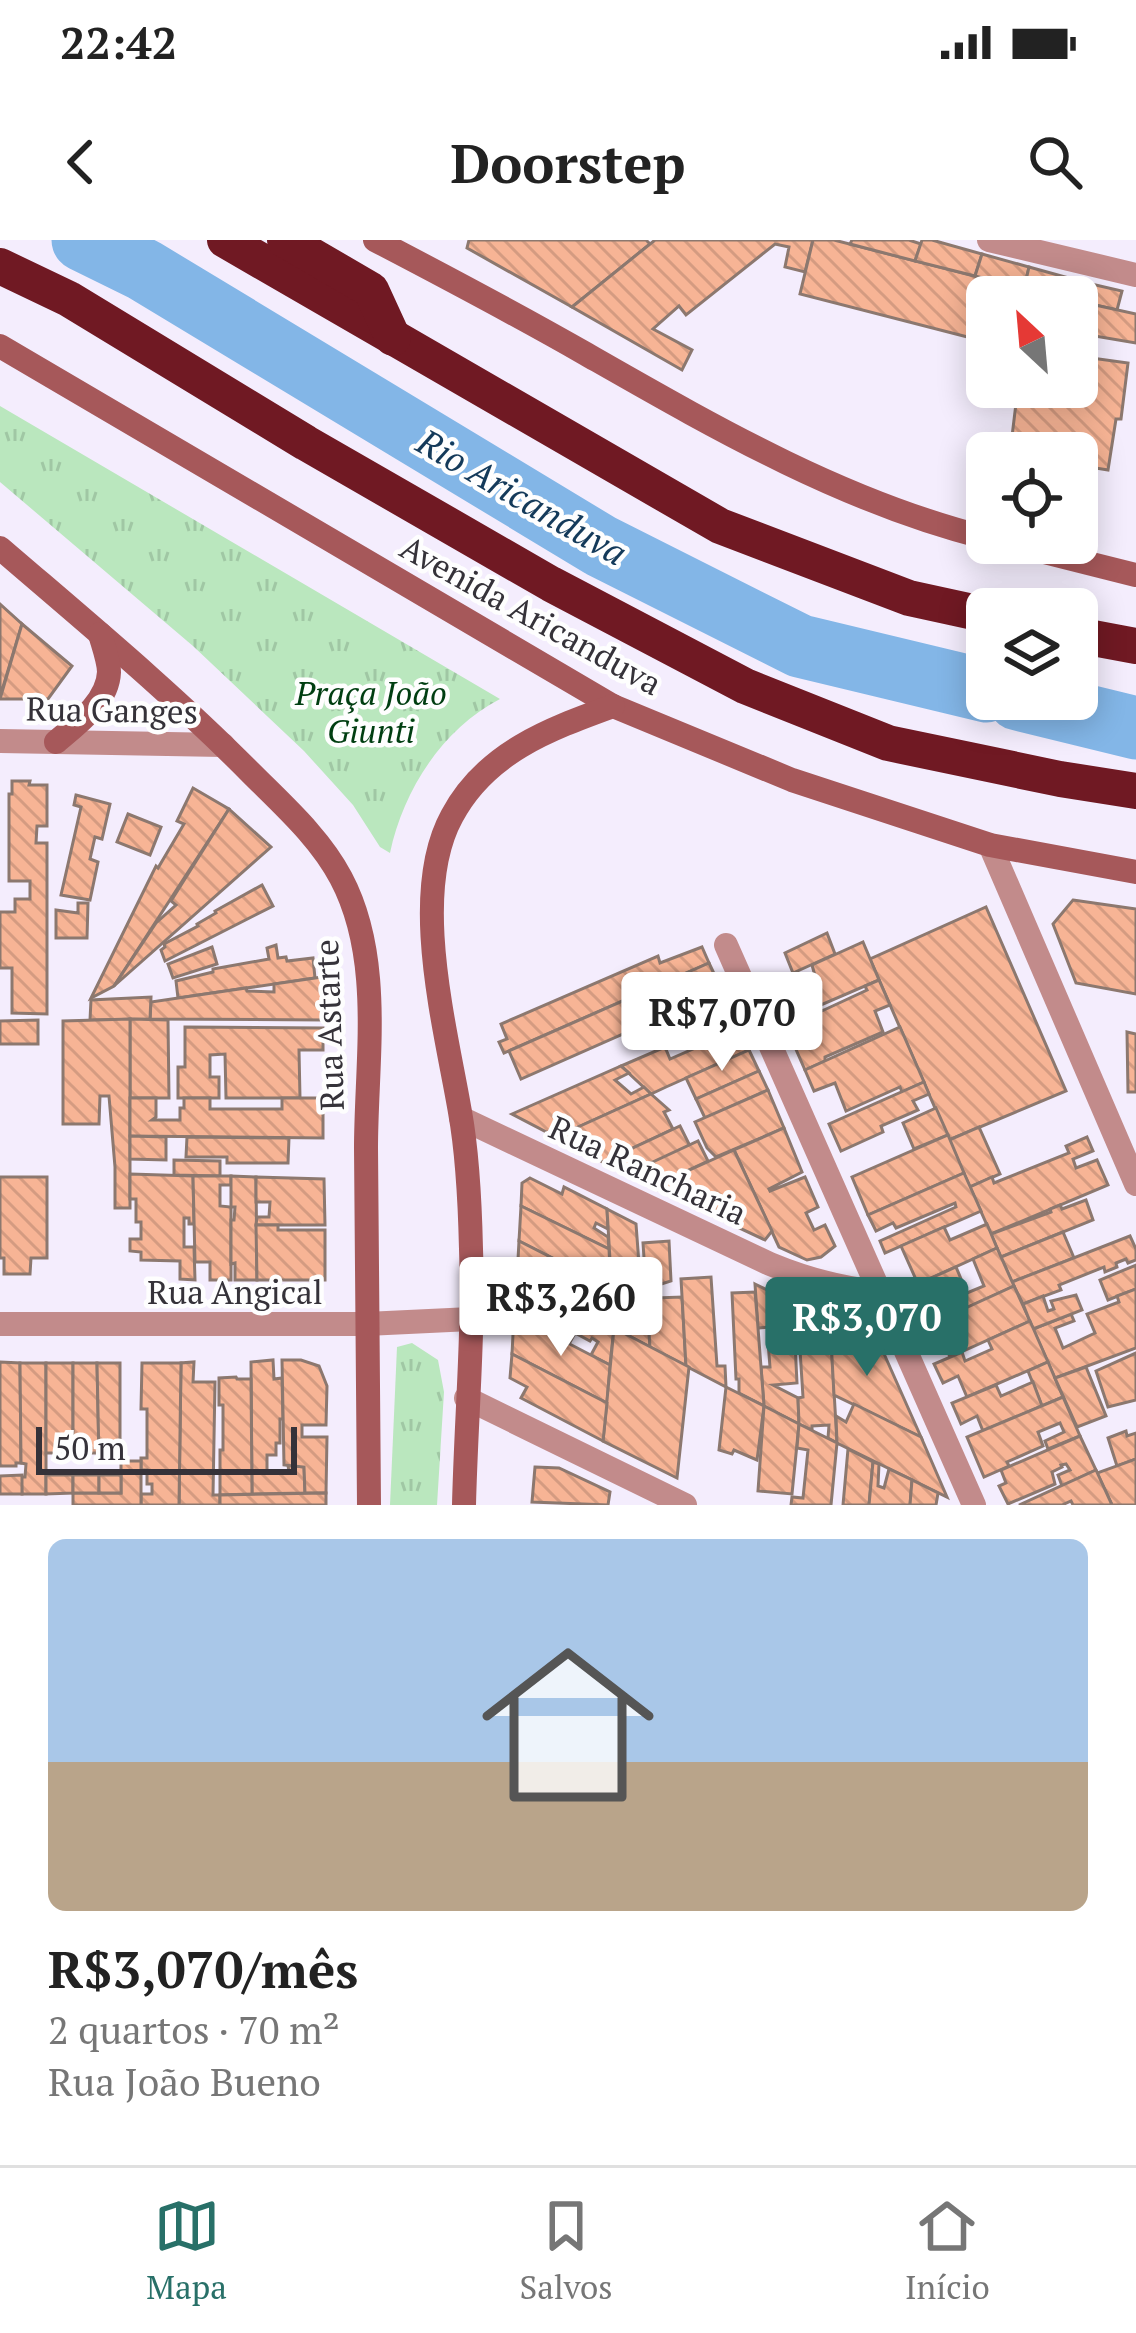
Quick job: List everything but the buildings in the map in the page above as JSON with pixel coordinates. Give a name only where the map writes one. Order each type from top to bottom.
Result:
[{"type":"highway","points":[[225,240],[720,526],[909,598],[966,610]]},
{"type":"highway","points":[[285,240],[371,290],[393,338]]},
{"type":"highway","points":[[0,266],[69,299],[551,584],[745,686],[888,743],[1136,790]]},
{"type":"highway","points":[[1098,638],[1136,646]]},
{"type":"highway","points":[[1060,779],[1094,765],[1136,771]]},
{"type":"main road","points":[[375,240],[517,314],[732,437],[848,491],[966,533]]},
{"type":"main road","name":"Avenida Aricanduva","points":[[0,346],[614,706],[792,780],[990,845],[1136,872]]},
{"type":"main road","name":"Rua Astarte","points":[[0,548],[223,745],[314,839],[340,876],[358,916],[368,996],[369,1505]]},
{"type":"main road","points":[[1092,564],[1136,575]]},
{"type":"main road","points":[[56,742],[80,722],[104,690],[109,672],[100,634]]},
{"type":"main road","points":[[464,1505],[472,1248],[461,1118],[435,961],[437,855],[451,817],[473,785],[502,757],[537,735],[614,706]]},
{"type":"street","points":[[989,240],[1136,275]]},
{"type":"street","name":"Rua Ganges","points":[[0,741],[223,745]]},
{"type":"street","points":[[990,845],[1136,1184]]},
{"type":"street","points":[[726,945],[974,1505]]},
{"type":"street","name":"Rua Rancharia","points":[[461,1118],[806,1279],[878,1292]]},
{"type":"street","name":"Rua Angical","points":[[0,1324],[366,1324],[471,1319]]},
{"type":"street","points":[[466,1398],[685,1505]]},
{"type":"green space","name":"Praça João Giunti","points":[[0,406],[500,699],[460,727],[428,764],[405,807],[390,853],[380,847],[353,805],[304,751],[193,646],[0,482]]},
{"type":"green space","points":[[412,1343],[438,1360],[444,1392],[437,1505],[390,1505],[397,1347]]},
{"type":"waterway","name":"Rio Aricanduva","points":[[83,240],[144,270],[601,546],[800,646],[966,686]]},
{"type":"waterway","name":"Rio Aricanduva","points":[[1098,719],[1136,728]]}]
